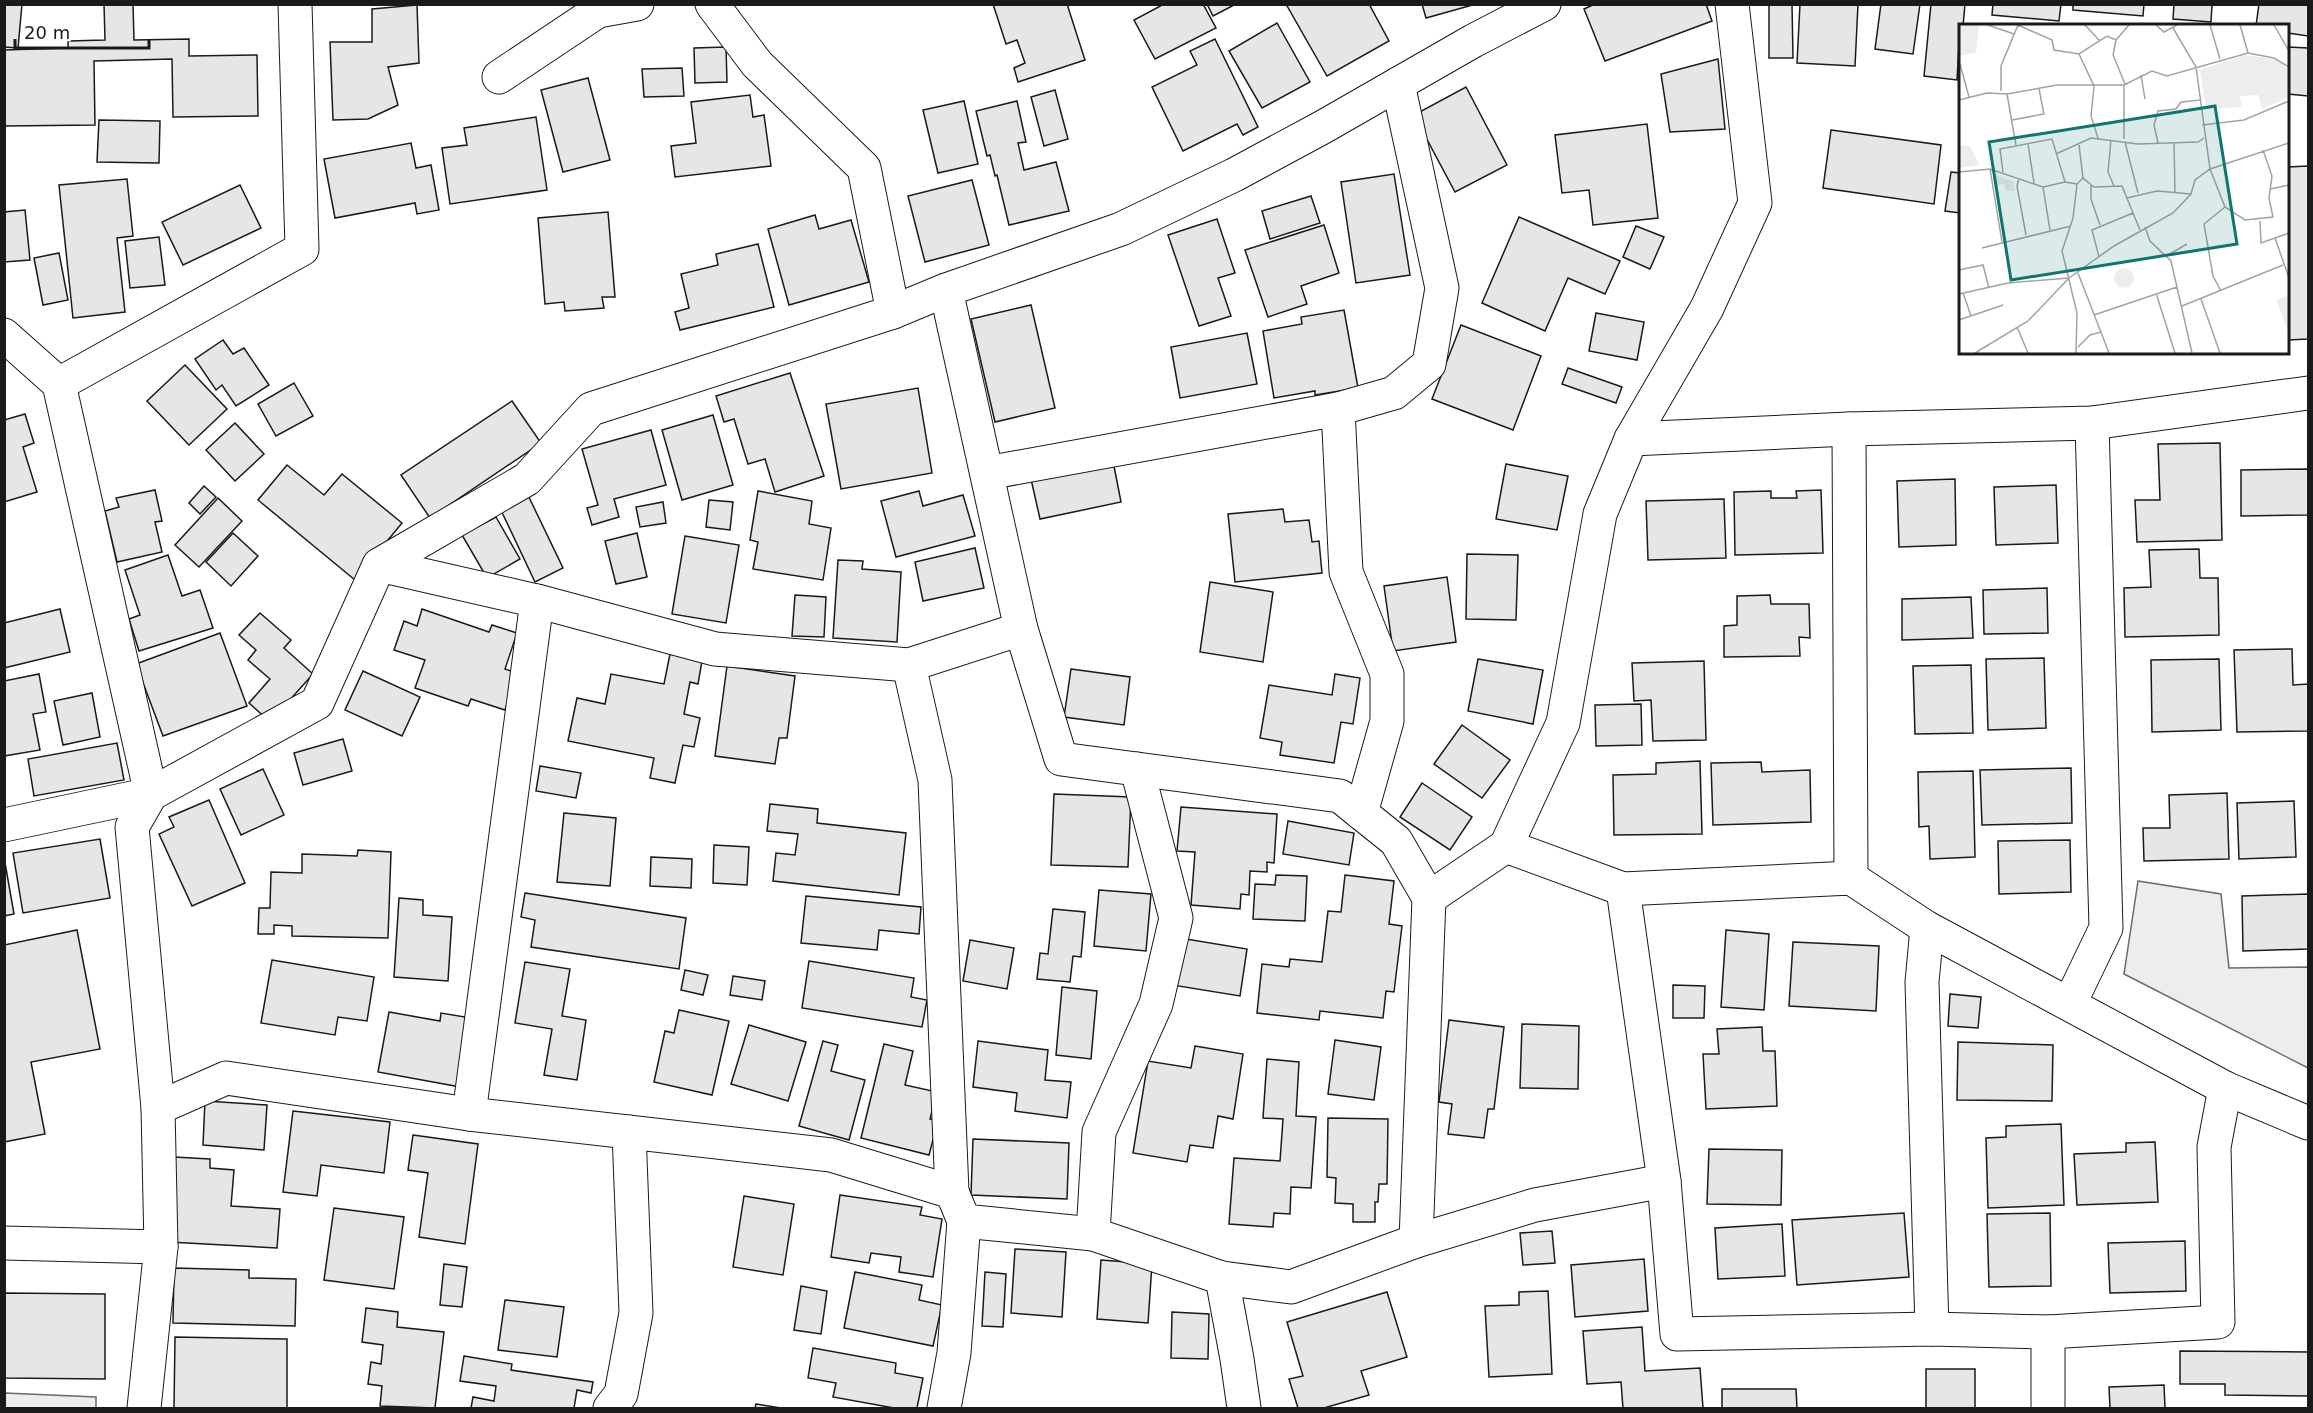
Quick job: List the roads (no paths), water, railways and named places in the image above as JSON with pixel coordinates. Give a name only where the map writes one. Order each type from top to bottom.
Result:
[{"type":"street","points":[[59,384],[302,249],[295,4]]},
{"type":"street","points":[[499,77],[598,11],[636,4]]},
{"type":"street","points":[[712,4],[757,64],[864,168],[893,312]]},
{"type":"street","points":[[4,825],[152,794],[316,703],[379,565],[527,479],[591,409],[893,312],[946,290],[1121,229],[1234,175],[1473,41],[1544,4]]},
{"type":"street","points":[[1429,898],[1506,846],[1563,723],[1600,514],[1630,439],[1707,308],[1755,203],[1732,4]]},
{"type":"street","points":[[987,473],[1338,409],[1394,393],[1429,364],[1442,288],[1398,84]]},
{"type":"street","points":[[946,290],[1021,629],[1061,759],[1340,796],[1396,841],[1429,898],[1416,1240]]},
{"type":"street","points":[[4,335],[59,384],[152,794],[132,827],[158,1108],[161,1247],[144,1408]]},
{"type":"street","points":[[1630,439],[1849,429],[2092,423],[2308,393]]},
{"type":"street","points":[[1338,409],[1346,572],[1387,674],[1387,722],[1361,813]]},
{"type":"street","points":[[2070,1003],[2106,928],[2092,423]]},
{"type":"street","points":[[1849,429],[1851,878]]},
{"type":"street","points":[[379,565],[537,601],[715,650],[909,665],[1021,629]]},
{"type":"street","points":[[470,1114],[537,601]]},
{"type":"street","points":[[909,665],[935,780],[952,1192],[964,1221],[954,1353],[944,1408]]},
{"type":"street","points":[[1093,1234],[1099,1132],[1156,1004],[1176,918],[1137,769]]},
{"type":"street","points":[[1506,846],[1623,889],[1851,878],[1927,928],[2225,1088],[2308,1123]]},
{"type":"street","points":[[1623,889],[1664,1181],[1677,1334],[1932,1329],[2048,1332],[2218,1322],[2214,1147],[2225,1088]]},
{"type":"street","points":[[1927,928],[1922,982],[1932,1329]]},
{"type":"street","points":[[158,1108],[226,1078],[470,1114],[831,1155],[952,1192]]},
{"type":"street","points":[[610,1408],[621,1394],[636,1313],[629,1132]]},
{"type":"street","points":[[964,1221],[1093,1234],[1222,1278],[1291,1287],[1416,1240],[1535,1205],[1664,1181]]},
{"type":"street","points":[[4,1243],[161,1247]]},
{"type":"street","points":[[1222,1278],[1244,1408]]},
{"type":"street","points":[[2048,1332],[2048,1408]]}]
